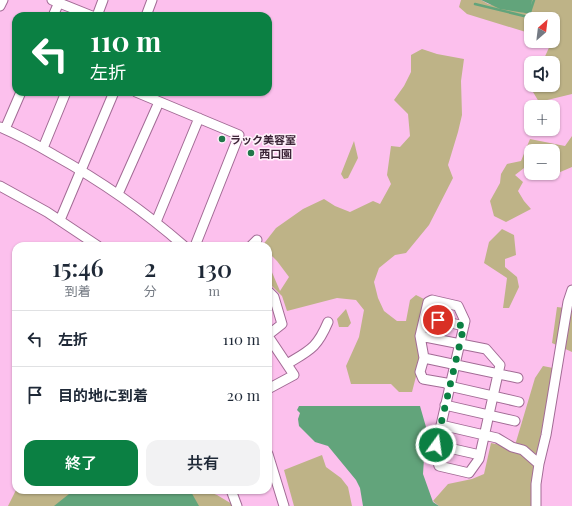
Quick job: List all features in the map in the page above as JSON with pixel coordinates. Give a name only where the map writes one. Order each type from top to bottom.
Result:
[{"type":"street","points":[[0,6],[3,0]]},
{"type":"street","points":[[98,12],[103,0]]},
{"type":"street","points":[[148,12],[152,0]]},
{"type":"street","points":[[54,12],[57,1],[83,12]]},
{"type":"street","points":[[19,96],[3,128],[43,148],[81,170],[118,194],[156,222],[179,242]]},
{"type":"street","points":[[43,148],[64,96]]},
{"type":"street","points":[[60,220],[112,96]]},
{"type":"street","points":[[145,96],[239,135],[197,242]]},
{"type":"street","points":[[118,194],[159,102]]},
{"type":"street","points":[[156,222],[199,118]]},
{"type":"street","points":[[0,186],[60,220],[92,242]]},
{"type":"street","points":[[536,506],[536,484],[539,464],[546,435],[568,302],[572,290]]},
{"type":"street","points":[[272,295],[274,297],[282,324],[272,333]]},
{"type":"street","points":[[420,336],[460,345],[486,349],[500,365],[494,396],[477,463],[469,473],[439,466],[434,451],[449,386],[456,364],[460,345],[464,326],[465,321],[458,306],[432,300],[428,302],[420,336],[424,358],[420,372],[423,379],[449,386],[494,396],[519,402]]},
{"type":"street","points":[[425,317],[464,326]]},
{"type":"street","points":[[287,364],[317,344],[322,338],[328,322]]},
{"type":"street","points":[[272,342],[294,375],[272,387]]},
{"type":"street","points":[[424,358],[518,378]]},
{"type":"street","points":[[445,405],[515,420]]},
{"type":"street","points":[[441,425],[497,438],[512,447],[523,450],[539,464]]},
{"type":"street","points":[[436,445],[480,455]]},
{"type":"street","points":[[272,468],[284,506]]},
{"type":"street","points":[[232,494],[237,506]]},
{"type":"shaded area","points":[[461,0],[481,0],[488,4],[524,13],[524,31],[467,14],[459,7]]},
{"type":"shaded area","points":[[481,0],[532,0],[531,12],[524,13],[500,9]]},
{"type":"shaded area","points":[[532,0],[572,0],[572,94],[547,100],[538,100],[533,92],[560,92],[560,56],[545,56],[549,48],[560,48],[560,12],[530,12]]},
{"type":"shaded area","points":[[422,49],[437,54],[464,59],[461,81],[462,115],[448,165],[453,178],[429,225],[406,253],[395,255],[379,268],[374,282],[378,298],[384,311],[397,321],[406,321],[410,300],[416,295],[426,300],[420,361],[412,392],[399,392],[391,384],[351,384],[346,366],[359,337],[364,310],[356,300],[337,298],[287,311],[282,296],[272,286],[272,272],[280,291],[289,277],[272,256],[272,242],[265,242],[276,228],[303,209],[324,199],[335,206],[350,212],[373,201],[380,204],[391,184],[387,175],[391,146],[400,147],[410,136],[408,114],[394,100],[404,86],[411,72],[411,55]]},
{"type":"shaded area","points":[[572,136],[572,167],[560,172],[560,145],[565,146]]},
{"type":"shaded area","points":[[530,139],[555,144],[528,144]]},
{"type":"shaded area","points":[[354,141],[358,158],[348,178],[344,179],[341,174]]},
{"type":"shaded area","points":[[524,154],[524,168],[515,175],[523,182],[518,191],[531,209],[506,222],[494,216],[490,201],[500,183],[501,174],[507,164],[521,161]]},
{"type":"shaded area","points":[[502,229],[514,235],[516,255],[505,259],[505,267],[517,277],[519,287],[509,308],[503,308],[507,278],[484,263],[489,242]]},
{"type":"shaded area","points":[[557,307],[572,309],[572,352],[552,343]]},
{"type":"shaded area","points":[[346,309],[351,323],[348,327],[339,327],[337,319]]},
{"type":"shaded area","points":[[543,366],[553,368],[535,466],[533,506],[439,506],[433,501],[448,484],[472,479],[484,474],[491,443],[505,446],[513,452],[535,378]]},
{"type":"shaded area","points":[[299,406],[420,406],[426,427],[423,474],[433,502],[439,506],[363,506],[360,488],[356,480],[328,446],[315,442],[299,426],[298,419],[300,413],[297,410]]},
{"type":"shaded area","points":[[322,455],[326,467],[341,478],[348,487],[352,506],[294,506],[284,470]]},
{"type":"shaded area","points":[[14,494],[214,494],[232,504],[232,506],[8,506]]},
{"type":"shaded area","points":[[69,494],[192,494],[199,506],[54,506]]},
{"type":"waterway","points":[[475,4],[528,17],[534,0]]},
{"type":"place","name":"ラック美容室","points":[[222,139]]},
{"type":"place","name":"西口園","points":[[251,153]]},
{"type":"route","points":[[436,445],[464,326],[438,320]]}]
